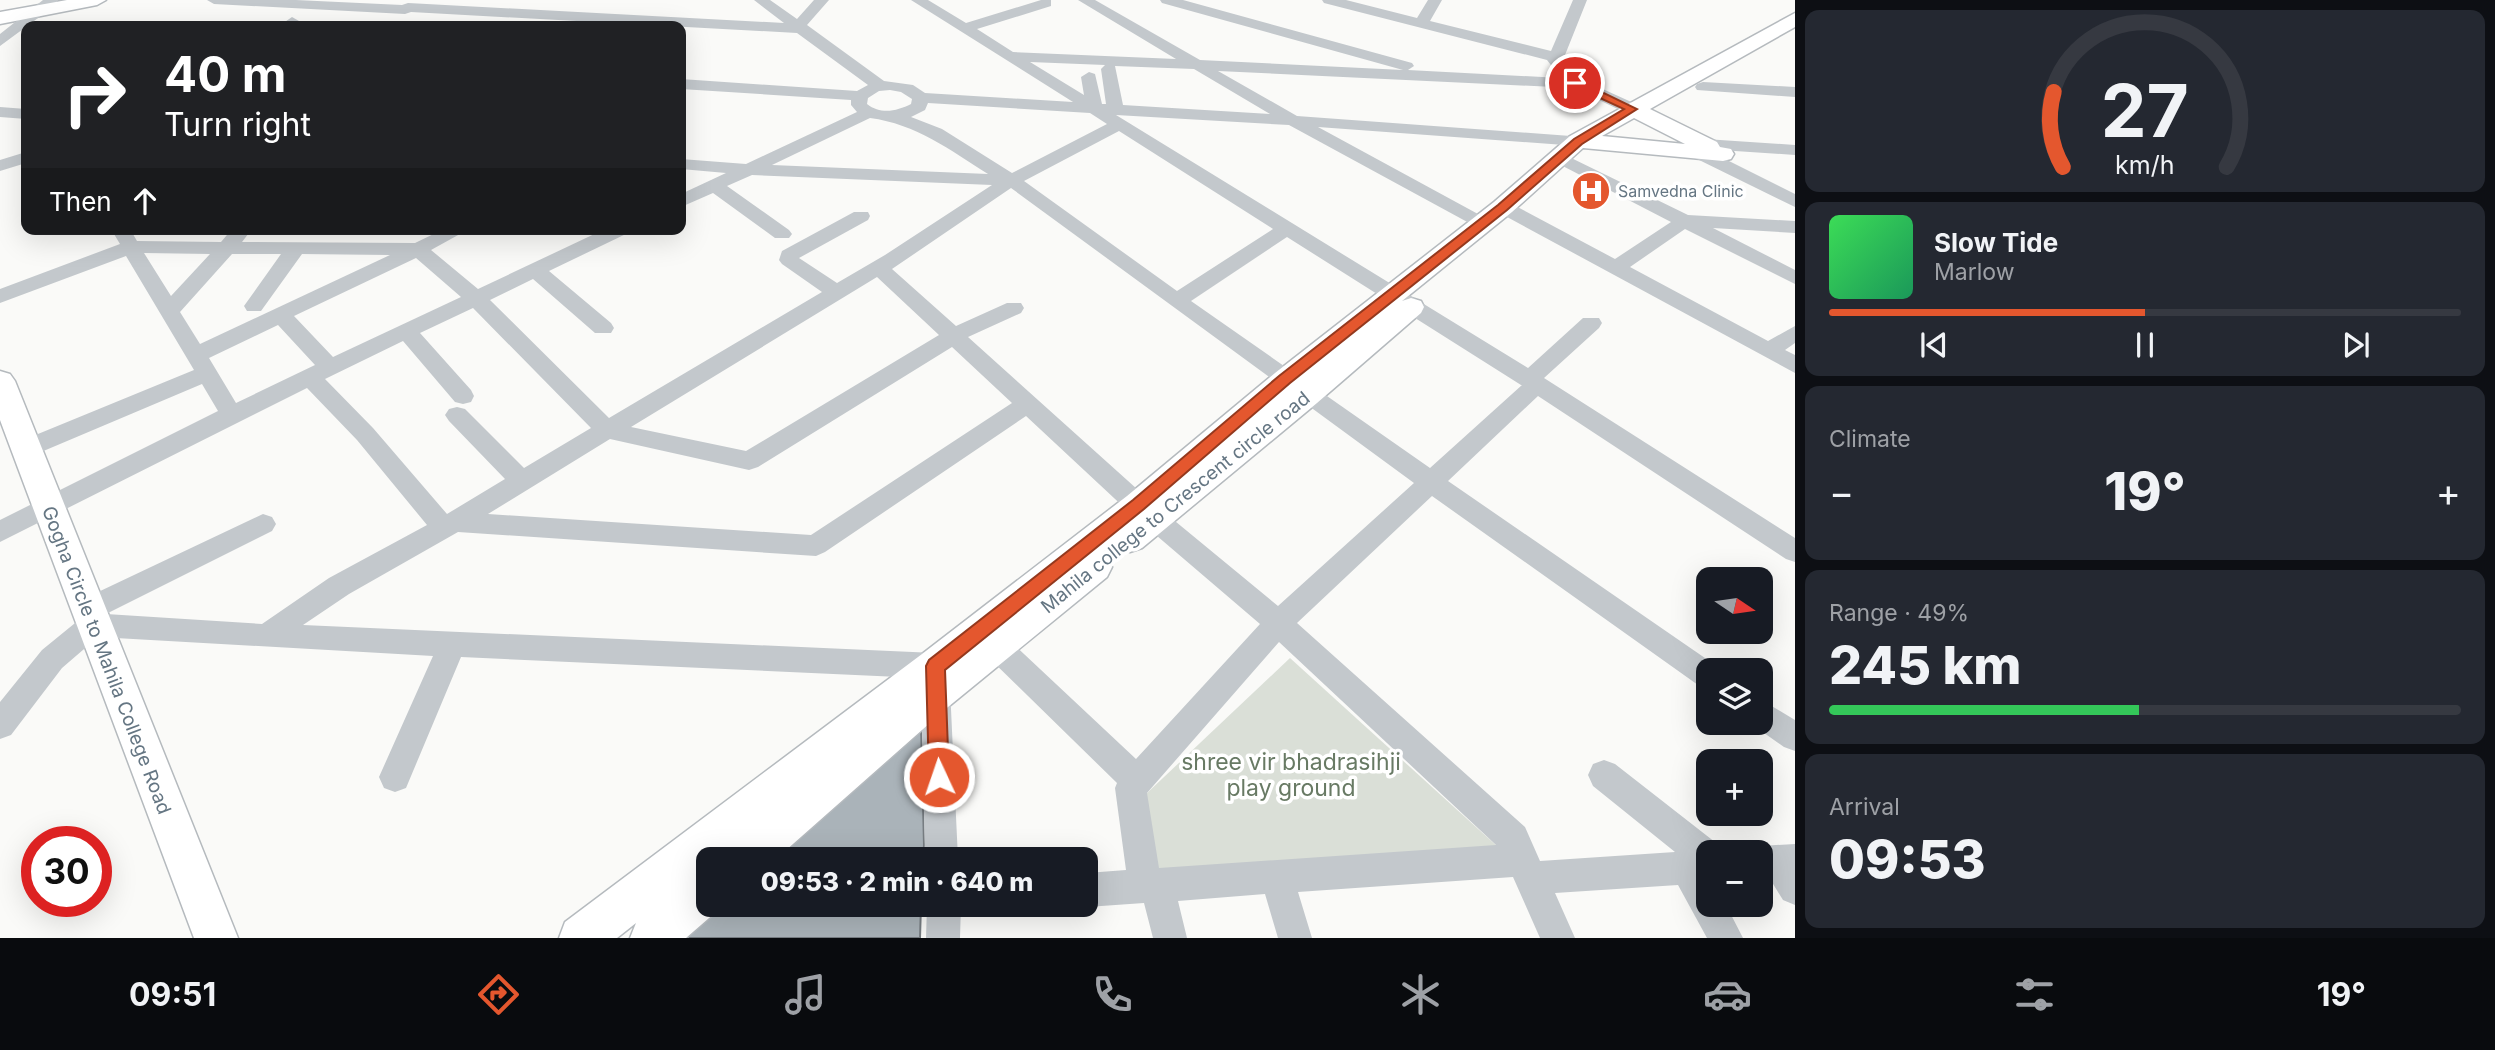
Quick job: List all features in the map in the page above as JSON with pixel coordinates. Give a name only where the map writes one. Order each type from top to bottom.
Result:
[{"type":"main road","points":[[0,15],[74,0]]},
{"type":"main road","points":[[47,5],[97,0]]},
{"type":"main road","points":[[1641,113],[1795,19]]},
{"type":"main road","points":[[1641,113],[1703,87],[1795,33]]},
{"type":"main road","points":[[1641,113],[1709,150]]},
{"type":"main road","name":"Mahila college to Crescent circle road","points":[[581,938],[935,681],[1147,512],[1403,301],[1501,216],[1581,153],[1641,113]]},
{"type":"main road","points":[[1581,153],[1709,150]]},
{"type":"main road","name":"Gogha Circle to Mahila College Road","points":[[0,381],[47,509],[216,938]]},
{"type":"main road","name":"Mahila college to Crescent circle road","points":[[757,847],[935,681],[996,646],[1147,512]]},
{"type":"main road","points":[[652,938],[696,900]]},
{"type":"street","points":[[214,0],[592,10],[801,27]]},
{"type":"street","points":[[761,0],[855,68],[866,98]]},
{"type":"street","points":[[801,27],[808,12],[822,0]]},
{"type":"street","points":[[918,0],[1092,108],[1116,117],[1286,229],[1533,382],[1795,551]]},
{"type":"street","points":[[1085,0],[1292,120],[1616,268],[1795,365]]},
{"type":"street","points":[[1167,0],[1202,4],[1451,78]]},
{"type":"street","points":[[1329,0],[1367,4],[1421,23],[1556,57]]},
{"type":"street","points":[[1421,23],[1435,0]]},
{"type":"street","points":[[1580,0],[1555,60],[1561,71],[1575,83],[1641,113]]},
{"type":"street","points":[[965,29],[1046,3]]},
{"type":"street","points":[[27,21],[47,5]]},
{"type":"street","points":[[394,21],[409,6]]},
{"type":"street","points":[[0,42],[21,25]]},
{"type":"street","points":[[0,42],[21,44]]},
{"type":"street","points":[[1010,56],[1575,83]]},
{"type":"street","points":[[1109,69],[1116,117]]},
{"type":"street","points":[[1088,77],[1092,108]]},
{"type":"street","points":[[686,84],[866,98],[898,117],[936,133],[1011,180],[1296,388],[1696,668]]},
{"type":"street","points":[[686,199],[746,169],[866,98],[900,87],[916,93],[918,105],[936,133]]},
{"type":"street","points":[[1703,87],[1795,92]]},
{"type":"street","points":[[898,117],[918,105],[978,102],[1092,108]]},
{"type":"street","points":[[0,112],[21,114]]},
{"type":"street","points":[[1558,938],[1513,839],[1278,623],[1147,512],[878,268],[1011,180],[1116,117],[1292,120],[1581,153],[1685,220],[1795,278]]},
{"type":"street","points":[[1709,150],[1795,149]]},
{"type":"street","points":[[1709,150],[1795,158]]},
{"type":"street","points":[[1709,150],[1795,191]]},
{"type":"street","points":[[1709,150],[1795,201]]},
{"type":"street","points":[[0,166],[21,160]]},
{"type":"street","points":[[686,164],[1011,180]]},
{"type":"street","points":[[714,185],[782,234]]},
{"type":"street","points":[[836,292],[789,260],[789,255],[861,216]]},
{"type":"street","points":[[1616,268],[1685,220],[1795,227]]},
{"type":"street","points":[[1177,302],[1286,229]]},
{"type":"street","points":[[170,310],[238,235]]},
{"type":"street","points":[[25,449],[202,364],[280,314],[447,235]]},
{"type":"street","points":[[0,532],[320,372],[608,235]]},
{"type":"street","points":[[130,241],[232,415]]},
{"type":"street","points":[[0,296],[130,241],[227,248],[416,249],[476,298],[607,430],[749,461],[953,336],[1014,308]]},
{"type":"street","points":[[254,306],[296,248]]},
{"type":"street","points":[[266,636],[339,586],[449,525],[890,260]]},
{"type":"street","points":[[535,270],[603,328]]},
{"type":"street","points":[[280,314],[365,434],[449,525],[802,547],[816,545],[1028,404]]},
{"type":"street","points":[[1170,938],[1151,886],[1130,788],[1278,623],[1432,483],[1591,323]]},
{"type":"street","points":[[406,331],[460,405],[522,481]]},
{"type":"street","points":[[1769,351],[1795,333]]},
{"type":"street","points":[[0,725],[52,659],[90,618],[263,524]]},
{"type":"street","points":[[90,618],[266,636],[452,644],[935,681],[942,847]]},
{"type":"street","points":[[395,777],[452,644]]},
{"type":"street","points":[[996,646],[1137,781]]},
{"type":"street","points":[[1773,722],[1795,737]]},
{"type":"street","points":[[1604,775],[1696,860]]},
{"type":"street","points":[[1098,889],[1277,877],[1696,865]]},
{"type":"street","points":[[1277,877],[1295,938]]},
{"type":"street","points":[[943,938],[944,917]]},
{"type":"street","points":[[1719,917],[1726,938]]},
{"type":"green space","name":"shree vir bhadrasihji play ground","points":[[1290,658],[1498,847],[1156,873],[1146,794]]},
{"type":"building","points":[[921,725],[924,847],[774,847]]},
{"type":"building","points":[[696,912],[696,917],[921,917],[920,938],[664,938]]},
{"type":"place","name":"Samvedna Clinic","points":[[1591,191]]},
{"type":"route","points":[[939,777],[935,666],[1138,505],[1285,380],[1503,207],[1578,141],[1632,109],[1575,83]]}]
